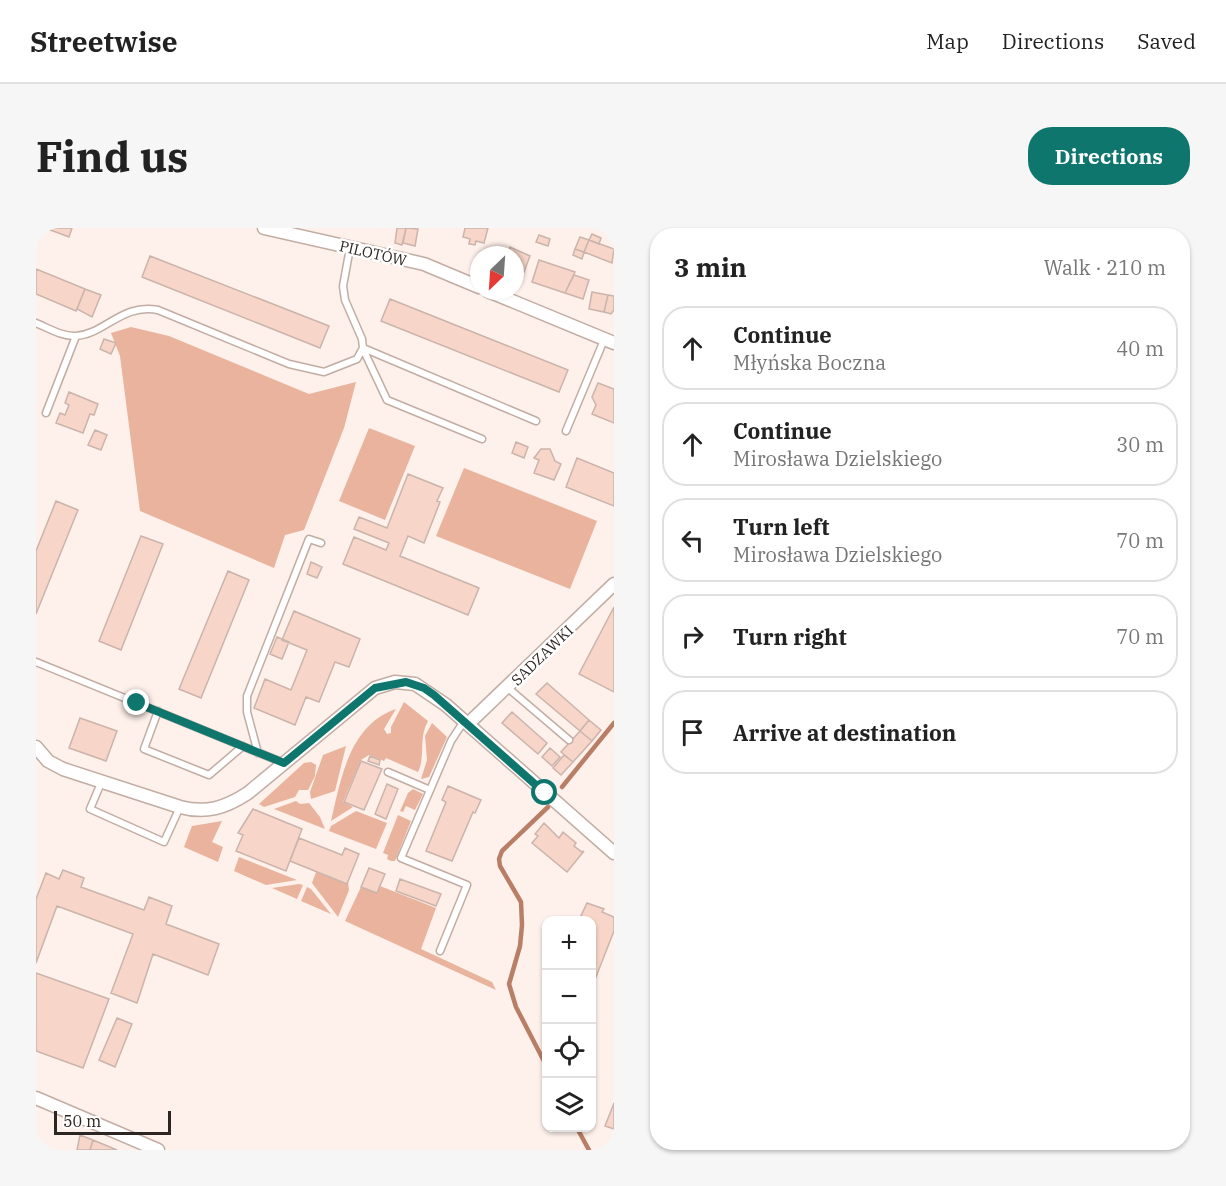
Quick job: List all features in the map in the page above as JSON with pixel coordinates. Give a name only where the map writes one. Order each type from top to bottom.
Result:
[{"type":"street","name":"PILOTÓW","points":[[264,228],[424,264],[470,283]]},
{"type":"street","points":[[509,300],[609,342]]},
{"type":"street","name":"SADZAWKI","points":[[466,723],[508,688],[614,584]]},
{"type":"street","points":[[36,747],[48,761],[101,783],[193,811],[211,811],[232,804],[375,688],[395,682],[406,682],[424,688],[614,853]]},
{"type":"street","points":[[36,1098],[158,1150]]},
{"type":"lane","points":[[351,247],[343,286],[345,300],[362,339],[363,348],[387,400],[482,439]]},
{"type":"lane","points":[[36,323],[64,334],[76,336],[143,307],[158,310],[289,364],[318,372],[357,359],[363,348]]},
{"type":"lane","points":[[46,413],[76,336]]},
{"type":"lane","points":[[566,431],[609,342]]},
{"type":"lane","points":[[363,348],[536,421]]},
{"type":"lane","points":[[258,753],[248,711],[247,696],[309,538],[321,543]]},
{"type":"lane","points":[[36,662],[284,763]]},
{"type":"lane","points":[[508,688],[568,740]]},
{"type":"lane","points":[[158,711],[144,749],[209,775],[243,746]]},
{"type":"lane","points":[[440,951],[467,885],[401,858],[451,741],[466,723]]},
{"type":"lane","points":[[388,772],[430,789]]},
{"type":"lane","points":[[101,783],[90,809],[164,842],[180,807]]},
{"type":"shaded area","points":[[131,327],[169,336],[309,394],[356,382],[344,428],[304,530],[285,535],[274,568],[140,511],[120,356],[111,333]]},
{"type":"shaded area","points":[[369,428],[415,446],[385,520],[339,501]]},
{"type":"shaded area","points":[[464,468],[597,521],[570,589],[436,536]]},
{"type":"shaded area","points":[[404,702],[428,721],[423,734],[422,759],[418,772],[386,758],[384,761],[369,755],[361,760],[343,802],[353,807],[331,821],[344,771],[357,740],[367,727],[396,709],[384,729],[387,734],[391,733],[391,727]]},
{"type":"shaded area","points":[[432,723],[447,737],[429,777],[421,779],[427,760],[425,736]]},
{"type":"shaded area","points":[[346,746],[335,791],[311,799],[310,792],[323,755]]},
{"type":"shaded area","points":[[311,762],[316,765],[315,776],[308,790],[299,790],[295,797],[264,807],[259,804],[304,763]]},
{"type":"shaded area","points":[[413,789],[423,794],[415,810],[406,806],[403,812],[400,811],[408,793]]},
{"type":"shaded area","points":[[296,801],[300,804],[309,803],[320,817],[325,829],[274,809]]},
{"type":"shaded area","points":[[356,811],[387,823],[376,849],[329,831],[331,826]]},
{"type":"shaded area","points":[[398,815],[411,821],[395,861],[391,861],[387,859],[388,855],[383,853]]},
{"type":"shaded area","points":[[222,821],[212,842],[223,847],[218,862],[184,847],[192,826]]},
{"type":"shaded area","points":[[239,857],[297,880],[266,885],[234,871]]},
{"type":"shaded area","points":[[316,872],[346,884],[348,882],[349,890],[338,917],[312,883]]},
{"type":"shaded area","points":[[303,885],[297,899],[272,888]]},
{"type":"shaded area","points":[[380,886],[436,908],[421,949],[492,982],[496,990],[345,921],[361,887],[377,893]]},
{"type":"shaded area","points":[[307,887],[311,889],[331,914],[301,901]]},
{"type":"building","points":[[45,228],[72,228],[69,237]]},
{"type":"building","points":[[397,228],[406,228],[402,245],[395,243]]},
{"type":"building","points":[[406,228],[418,229],[415,246],[403,243]]},
{"type":"building","points":[[465,228],[488,228],[484,243],[476,241],[475,245],[469,244],[470,239],[463,237]]},
{"type":"building","points":[[592,234],[601,238],[599,244],[589,240]]},
{"type":"building","points":[[539,235],[550,239],[548,246],[536,242]]},
{"type":"building","points":[[580,237],[589,240],[584,252],[575,249]]},
{"type":"building","points":[[589,240],[614,249],[612,263],[584,252]]},
{"type":"building","points":[[575,249],[584,252],[582,259],[573,255]]},
{"type":"building","points":[[524,253],[530,256],[524,272]]},
{"type":"building","points":[[150,256],[329,326],[320,348],[142,277]]},
{"type":"building","points":[[539,260],[575,272],[565,293],[532,282]]},
{"type":"building","points":[[36,269],[85,289],[76,311],[36,294]]},
{"type":"building","points":[[574,275],[589,280],[583,299],[565,293]]},
{"type":"building","points":[[85,289],[101,295],[92,317],[77,309]]},
{"type":"building","points":[[592,292],[608,295],[604,312],[589,309]]},
{"type":"building","points":[[608,295],[614,296],[614,310],[611,314],[604,312]]},
{"type":"building","points":[[390,299],[568,370],[559,392],[381,321]]},
{"type":"building","points":[[104,339],[116,343],[111,354],[100,349]]},
{"type":"building","points":[[598,383],[614,389],[614,423],[592,414],[596,405],[592,397]]},
{"type":"building","points":[[69,392],[98,404],[94,415],[90,414],[83,433],[56,423],[60,413],[65,415],[69,405],[65,403]]},
{"type":"building","points":[[95,430],[107,435],[101,450],[88,445]]},
{"type":"building","points":[[516,442],[528,447],[524,458],[512,453]]},
{"type":"building","points":[[541,449],[550,449],[555,461],[561,464],[554,480],[534,473],[539,460],[534,458]]},
{"type":"building","points":[[577,458],[614,473],[614,506],[566,487]]},
{"type":"building","points":[[408,474],[443,488],[424,543],[408,536],[400,556],[479,588],[468,615],[343,564],[354,537],[386,550],[389,543],[354,529],[359,517],[387,528]]},
{"type":"building","points":[[56,501],[78,510],[36,614],[36,551]]},
{"type":"building","points":[[141,536],[163,544],[121,650],[99,641]]},
{"type":"building","points":[[311,562],[322,567],[317,578],[307,574]]},
{"type":"building","points":[[228,571],[249,580],[201,698],[179,689]]},
{"type":"building","points":[[614,607],[614,692],[579,674]]},
{"type":"building","points":[[294,611],[360,639],[349,667],[335,662],[319,702],[306,697],[295,725],[254,708],[265,679],[291,690],[307,650],[282,640]]},
{"type":"building","points":[[277,637],[289,642],[282,659],[270,654]]},
{"type":"building","points":[[547,683],[589,720],[580,731],[536,694]]},
{"type":"building","points":[[512,712],[547,743],[538,754],[502,723]]},
{"type":"building","points":[[80,718],[117,731],[106,761],[69,748]]},
{"type":"building","points":[[589,720],[601,730],[592,741],[580,731]]},
{"type":"building","points":[[580,731],[592,741],[573,762],[561,752]]},
{"type":"building","points":[[550,748],[560,757],[552,766],[542,757]]},
{"type":"building","points":[[564,755],[573,762],[561,775],[553,768]]},
{"type":"building","points":[[370,756],[380,760],[379,765],[368,761]]},
{"type":"building","points":[[361,761],[382,769],[364,810],[344,802]]},
{"type":"building","points":[[387,784],[398,789],[386,819],[375,814]]},
{"type":"building","points":[[448,786],[481,800],[475,813],[473,812],[452,861],[426,851],[446,802],[442,800]]},
{"type":"building","points":[[253,809],[302,829],[286,871],[236,851],[243,835],[238,833]]},
{"type":"building","points":[[544,823],[559,838],[563,832],[576,843],[574,846],[584,851],[567,872],[532,843],[538,836],[535,834]]},
{"type":"building","points":[[299,838],[342,855],[345,848],[359,854],[347,884],[290,861]]},
{"type":"building","points":[[369,868],[385,874],[377,893],[361,887]]},
{"type":"building","points":[[63,870],[84,878],[81,887],[144,910],[149,897],[172,906],[166,924],[219,944],[208,975],[153,954],[137,1003],[111,993],[133,934],[57,906],[36,963],[36,899],[46,873],[59,879]]},
{"type":"building","points":[[400,879],[441,894],[436,906],[396,891]]},
{"type":"building","points":[[587,903],[604,909],[602,912],[614,917],[614,931],[596,977],[596,916],[581,916]]},
{"type":"building","points":[[36,973],[109,999],[83,1068],[36,1051]]},
{"type":"building","points":[[117,1018],[132,1024],[115,1067],[99,1060]]},
{"type":"building","points":[[614,1103],[614,1129],[605,1126]]},
{"type":"building","points":[[80,1135],[93,1140],[90,1150],[77,1150]]},
{"type":"building","points":[[93,1140],[117,1150],[90,1150]]},
{"type":"waterway","points":[[562,787],[614,723]]},
{"type":"waterway","points":[[542,1057],[516,1007],[509,984],[520,946],[521,902],[500,866],[499,859],[502,851],[548,807]]},
{"type":"waterway","points":[[579,1132],[589,1150]]},
{"type":"route","points":[[137,703],[284,763],[375,688],[395,682],[406,682],[424,688],[446,705],[545,793]]}]
